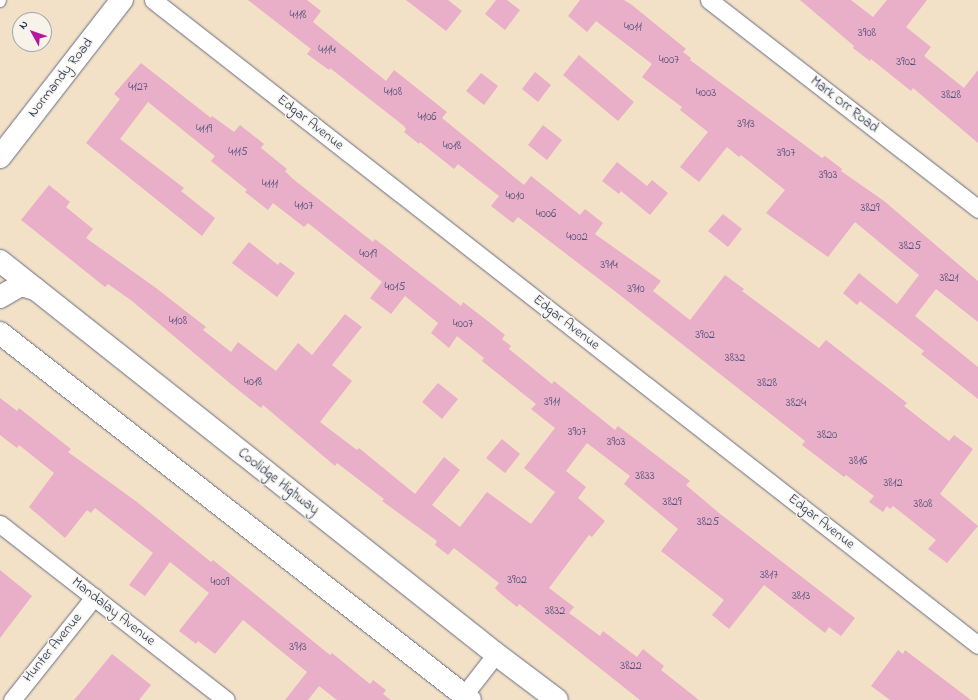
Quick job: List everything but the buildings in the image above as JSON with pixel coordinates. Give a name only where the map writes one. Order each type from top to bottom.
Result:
[{"type":"main road","name":"Normandy Road","points":[[0,157],[122,0]]},
{"type":"main road","name":"Coolidge Highway","points":[[0,261],[496,654],[557,700]]},
{"type":"main road","points":[[0,297],[21,285],[35,289]]},
{"type":"main road","points":[[0,333],[465,698]]},
{"type":"street","name":"Edgar Avenue","points":[[153,0],[978,645]]},
{"type":"street","name":"Mark Orr Road","points":[[709,0],[978,209]]},
{"type":"street","name":"Mandalay Avenue","points":[[0,524],[226,700]]},
{"type":"street","name":"Hunter Avenue","points":[[12,700],[94,597]]},
{"type":"street","points":[[465,698],[496,654]]}]
